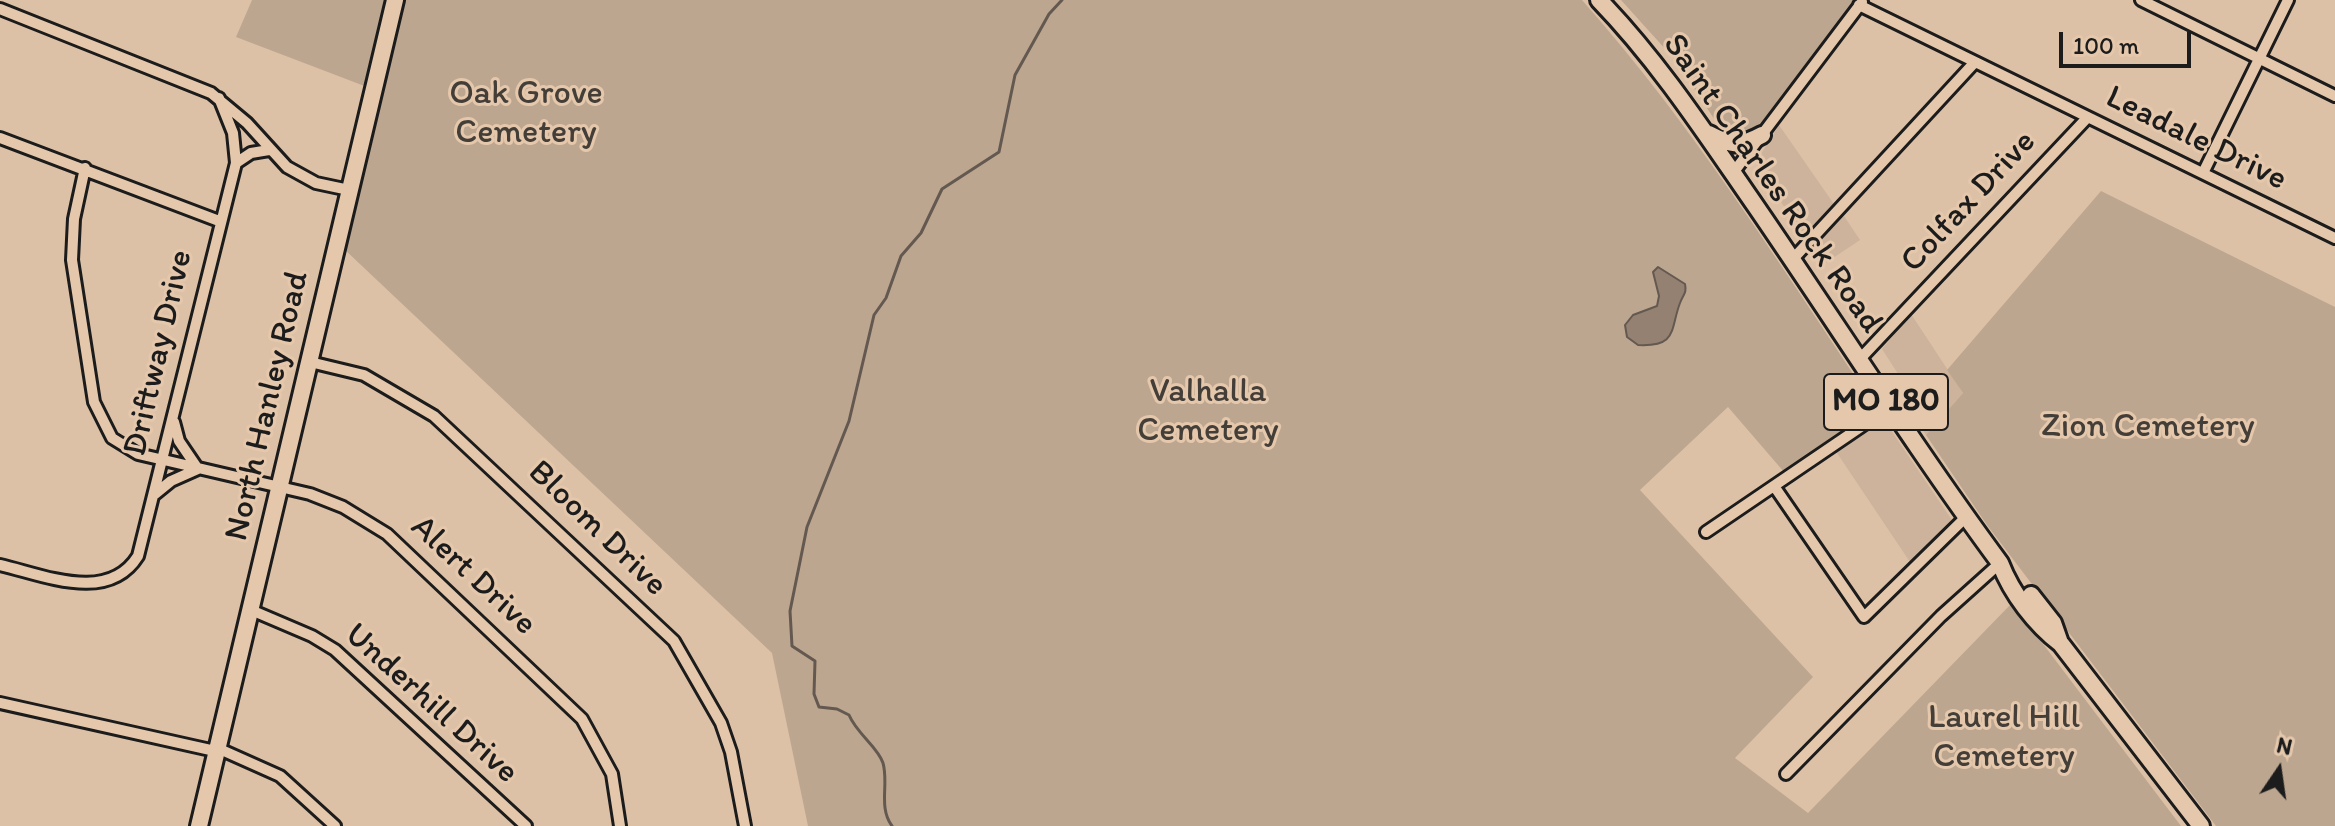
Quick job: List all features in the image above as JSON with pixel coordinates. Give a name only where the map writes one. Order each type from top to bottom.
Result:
[{"type":"main road","name":"North Hanley Road","points":[[199,826],[395,0]]},
{"type":"main road","name":"Saint Charles Rock Road","points":[[1599,0],[1640,45],[1706,132],[1966,517],[2000,563],[2015,573],[2044,611],[2061,644],[2199,824]]},
{"type":"main road","points":[[1706,132],[1729,145],[1762,135]]},
{"type":"street","points":[[2141,0],[2335,96]]},
{"type":"street","points":[[2203,173],[2288,0]]},
{"type":"street","points":[[1733,173],[1861,3]]},
{"type":"street","name":"Leadale Drive","points":[[1861,3],[2087,118],[2335,238]]},
{"type":"street","points":[[0,9],[219,98],[269,150],[303,177],[349,190]]},
{"type":"street","points":[[1792,260],[1975,62]]},
{"type":"street","name":"Driftway Drive","points":[[0,565],[95,584],[120,576],[138,556],[219,221],[236,163],[233,133],[219,98]]},
{"type":"street","name":"Colfax Drive","points":[[1859,360],[2087,118]]},
{"type":"street","points":[[0,138],[219,221]]},
{"type":"street","points":[[236,163],[251,153],[269,150]]},
{"type":"street","name":"Alert Drive","points":[[85,168],[74,219],[72,260],[94,402],[103,426],[121,445],[163,460],[330,501],[387,534],[582,719],[601,749],[618,796],[620,826]]},
{"type":"street","name":"Bloom Drive","points":[[310,362],[364,375],[434,416],[674,641],[721,723],[731,752],[745,826]]},
{"type":"street","points":[[1706,532],[1890,407]]},
{"type":"street","points":[[155,494],[171,481],[198,469],[179,441],[173,416]]},
{"type":"street","points":[[1774,486],[1864,617],[1966,517]]},
{"type":"street","points":[[1786,774],[1941,616],[2000,563]]},
{"type":"street","name":"Underhill Drive","points":[[251,610],[312,636],[335,650],[526,826]]},
{"type":"street","points":[[0,703],[215,749],[280,776],[335,826]]},
{"type":"shaded area","points":[[1779,125],[1836,207],[1810,234],[1804,235],[1757,168],[1759,157]]},
{"type":"shaded area","points":[[1844,216],[1860,240],[1824,264],[1817,255],[1818,243]]},
{"type":"shaded area","points":[[1658,267],[1685,284],[1685,292],[1666,339],[1651,345],[1638,345],[1627,337],[1625,325],[1633,315],[1657,306],[1659,296],[1653,272]]},
{"type":"shaded area","points":[[1911,314],[1963,393],[1926,435],[1911,412],[1918,405],[1882,349]]},
{"type":"shaded area","points":[[1880,421],[1886,423],[1952,520],[1912,565],[1835,450]]},
{"type":"green space","points":[[252,0],[388,0],[367,87],[236,37]]},
{"type":"green space","name":"Valhalla Cemetery","points":[[405,0],[1582,0],[1699,147],[1874,405],[1873,413],[1784,472],[1728,407],[1640,490],[1813,677],[1735,758],[1808,813],[2012,603],[2181,826],[808,826],[772,653],[344,249]]},
{"type":"green space","points":[[1621,0],[1856,0],[1749,139],[1726,137],[1676,61]]},
{"type":"green space","name":"Zion Cemetery","points":[[2101,191],[2335,307],[2335,826],[2216,826],[1987,525],[1926,435],[1963,393],[1947,370]]},
{"type":"waterway","points":[[892,826],[886,811],[885,771],[880,757],[849,715],[837,709],[819,707],[814,694],[815,661],[792,646],[790,611],[807,527],[849,421],[874,315],[886,298],[901,256],[921,233],[942,189],[999,152],[1015,75],[1049,14],[1062,0]]},
{"type":"park label","name":"Oak Grove Cemetery","points":[[526,114]]},
{"type":"park label","name":"Laurel Hill Cemetery","points":[[2004,738]]}]
